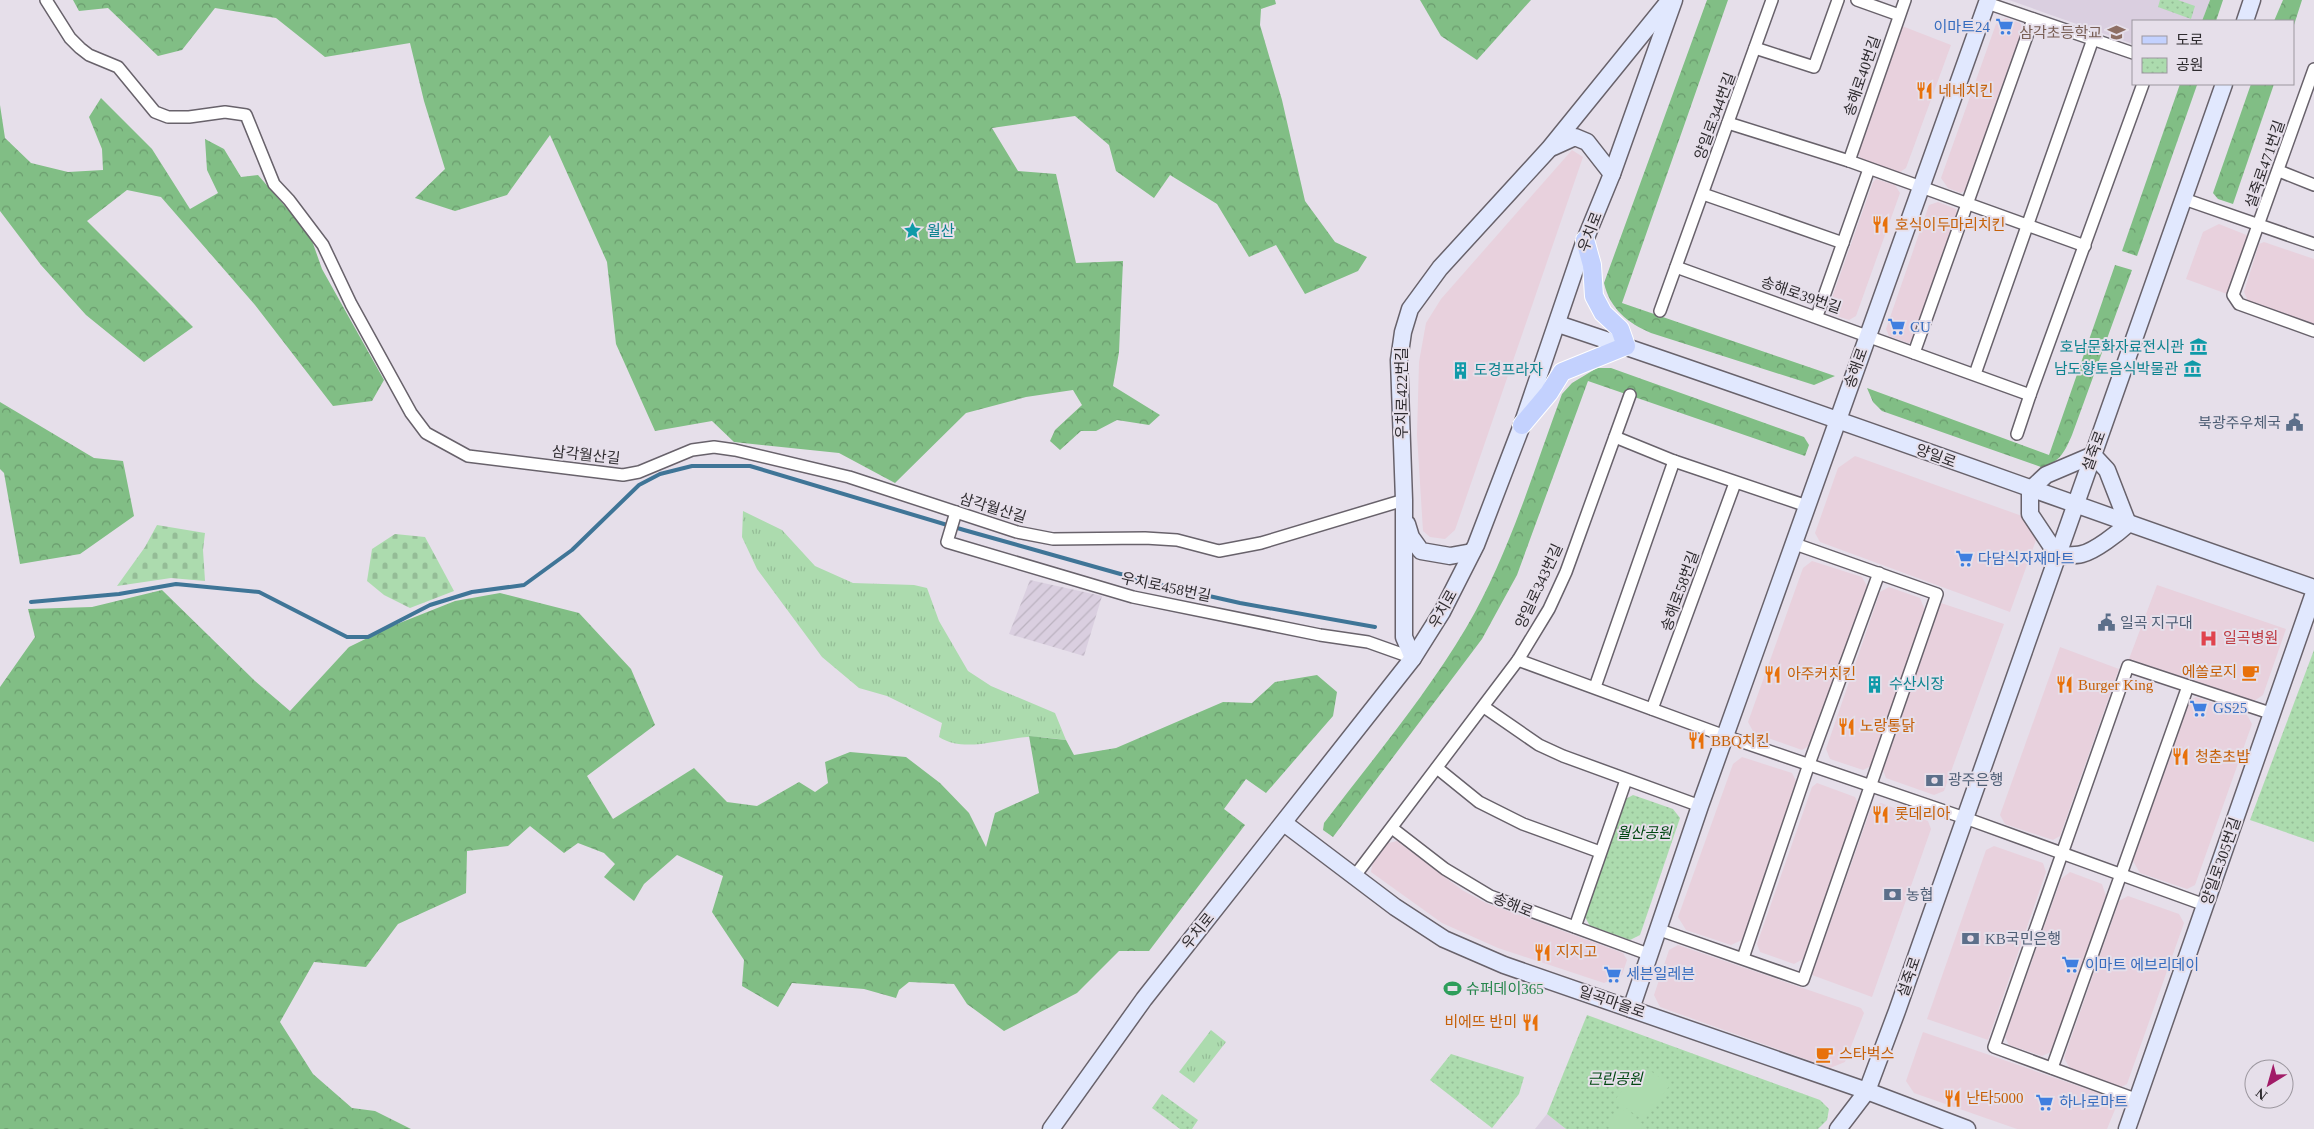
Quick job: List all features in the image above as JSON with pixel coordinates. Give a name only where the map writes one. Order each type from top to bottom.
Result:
[{"type":"main road","name":"우치로422번길","points":[[1413,658],[1404,637],[1404,506],[1399,360],[1403,332],[1410,309],[1440,268],[1549,149],[1670,0]]},
{"type":"main road","name":"우치로","points":[[1051,1129],[1144,999],[1413,658],[1442,612],[1472,552],[1522,425],[1558,324],[1585,240],[1612,174],[1674,0]]},
{"type":"main road","points":[[2245,20],[2252,0]]},
{"type":"main road","name":"송해로","points":[[1631,1009],[1648,954],[1700,806],[1795,544],[1806,506],[1988,2]]},
{"type":"main road","name":"설죽로","points":[[1838,1129],[1867,1091],[2224,85]]},
{"type":"main road","points":[[1549,149],[1575,137],[1588,142],[1612,174]]},
{"type":"main road","points":[[1522,425],[1549,393],[1562,372],[1626,346],[1620,329],[1603,313],[1594,296],[1592,265],[1585,240]]},
{"type":"main road","name":"양일로","points":[[1558,324],[1838,420],[2074,506],[2314,588]]},
{"type":"main road","points":[[2093,455],[2107,470],[2109,480],[2128,524],[2109,542],[2096,546],[2084,554],[2058,556],[2030,514],[2030,490],[2046,475],[2093,455]]},
{"type":"main road","points":[[1404,506],[1411,536],[1421,551],[1450,556],[1472,552]]},
{"type":"main road","name":"양일로305번길","points":[[2127,1129],[2314,593]]},
{"type":"main road","name":"일곡마을로","points":[[1284,823],[1354,877],[1444,939],[1504,964],[1867,1091],[1967,1129]]},
{"type":"street","name":"삼각월산길","points":[[46,0],[70,38],[89,55],[118,68],[155,112],[168,117],[189,117],[225,112],[246,115],[274,184],[289,200],[323,245],[351,304],[411,413],[426,433],[452,450],[468,456],[623,475],[639,472],[692,450],[721,448],[811,466],[1017,532],[1053,539],[1145,538],[1177,540],[1219,551],[1261,543],[1404,506]]},
{"type":"street","name":"양일로344번길","points":[[1660,311],[1772,0]]},
{"type":"street","points":[[1755,48],[1814,67],[1838,0]]},
{"type":"street","points":[[1856,0],[1899,15]]},
{"type":"street","name":"송해로40번길","points":[[1849,162],[1905,0]]},
{"type":"street","points":[[1988,2],[2132,53]]},
{"type":"street","points":[[1914,353],[2033,19]]},
{"type":"street","points":[[1974,374],[2093,39]]},
{"type":"street","name":"설죽로471번길","points":[[2314,69],[2260,226],[2233,295],[2239,304],[2314,331]]},
{"type":"street","points":[[2017,434],[2143,85]]},
{"type":"street","points":[[1728,123],[1849,162],[1920,189],[2085,246]]},
{"type":"street","points":[[1817,316],[1869,169]]},
{"type":"street","points":[[2279,171],[2314,185]]},
{"type":"street","points":[[1703,194],[1843,243]]},
{"type":"street","name":"설죽로471번길","points":[[2184,199],[2314,244]]},
{"type":"street","name":"송해로39번길","points":[[1676,267],[1817,316],[2030,395]]},
{"type":"street","name":"양일로343번길","points":[[1354,877],[1484,707],[1518,660],[1549,609],[1566,572],[1630,396]]},
{"type":"street","points":[[1614,437],[1674,462],[1806,506]]},
{"type":"street","points":[[1595,687],[1674,462]]},
{"type":"street","name":"송해로58번길","points":[[1652,709],[1735,483]]},
{"type":"street","name":"우치로458번길","points":[[956,512],[946,542],[1133,597],[1320,635],[1368,642],[1413,658]]},
{"type":"street","points":[[1657,930],[1803,980],[1938,594],[1795,544]]},
{"type":"street","points":[[1743,958],[1809,764],[1879,573]]},
{"type":"street","points":[[1518,660],[1725,736],[1965,818],[2205,905]]},
{"type":"street","points":[[2138,1100],[1994,1047],[2128,666],[2273,714]]},
{"type":"street","points":[[2052,1068],[2188,686]]},
{"type":"street","points":[[1484,707],[1539,745],[1626,780],[1700,806]]},
{"type":"street","points":[[1437,768],[1479,802],[1523,824],[1600,852]]},
{"type":"street","points":[[1575,927],[1626,780]]},
{"type":"street","name":"송해로","points":[[1392,828],[1445,868],[1490,896],[1648,954]]},
{"type":"shaded area","name":"삼각초등학교","points":[[2009,0],[2210,0],[2202,20],[2132,20],[2132,44]]},
{"type":"shaded area","points":[[2006,18],[2020,23],[2025,31],[1966,190],[1961,193],[1948,188],[1941,178],[1996,24]]},
{"type":"shaded area","points":[[1902,26],[1951,45],[1906,168],[1897,174],[1862,161],[1858,153]]},
{"type":"shaded area","points":[[1572,150],[1583,157],[1455,530],[1445,539],[1430,537],[1423,531],[1417,435],[1419,362],[1426,323],[1441,299]]},
{"type":"shaded area","points":[[1876,179],[1895,185],[1900,193],[1856,316],[1849,320],[1830,314],[1828,309],[1873,182]]},
{"type":"shaded area","points":[[1938,202],[1956,209],[1957,213],[1913,341],[1908,343],[1889,336],[1886,329],[1929,205]]},
{"type":"shaded area","points":[[2219,224],[2249,236],[2227,294],[2186,279],[2203,232]]},
{"type":"shaded area","points":[[2264,242],[2314,259],[2314,324],[2248,301],[2244,292],[2259,244]]},
{"type":"shaded area","points":[[1855,456],[2022,516],[2031,528],[2036,540],[2010,612],[1820,542],[1815,533],[1838,468]]},
{"type":"shaded area","points":[[1812,561],[1862,577],[1867,586],[1812,744],[1802,750],[1754,733],[1748,722],[1803,568]]},
{"type":"shaded area","points":[[1030,580],[1102,596],[1084,656],[1009,634]]},
{"type":"shaded area","points":[[2157,585],[2286,629],[2263,695],[2254,701],[2129,659]]},
{"type":"shaded area","name":"수산시장","points":[[1889,587],[1920,598],[1926,613],[1873,765],[1863,770],[1830,759],[1826,749],[1880,592]]},
{"type":"shaded area","points":[[1941,603],[2004,624],[1944,791],[1934,795],[1886,778],[1883,770]]},
{"type":"shaded area","points":[[2060,647],[2119,669],[2060,836],[2053,840],[2005,824],[2000,815]]},
{"type":"shaded area","points":[[2196,697],[2247,715],[2252,724],[2195,885],[2187,889],[2140,873],[2133,861],[2190,700]]},
{"type":"shaded area","points":[[1742,757],[1792,773],[1796,781],[1742,940],[1731,945],[1686,930],[1678,917],[1733,764]]},
{"type":"shaded area","points":[[1817,783],[1855,797],[1858,803],[1803,959],[1794,964],[1760,952],[1757,944],[1812,787]]},
{"type":"shaded area","points":[[1881,803],[1928,821],[1931,829],[1872,997],[1812,975],[1871,808]]},
{"type":"shaded area","points":[[1397,841],[1462,890],[1486,903],[1623,953],[1627,960],[1622,975],[1604,983],[1498,948],[1442,923],[1371,872],[1373,860],[1385,844]]},
{"type":"shaded area","points":[[1994,846],[2043,863],[2046,872],[1988,1040],[1927,1019],[1986,850]]},
{"type":"shaded area","points":[[2070,872],[2102,884],[2106,896],[2051,1052],[2042,1056],[2009,1045],[2005,1037],[2061,879]]},
{"type":"shaded area","points":[[2128,896],[2179,914],[2184,923],[2127,1084],[2119,1088],[2072,1072],[2064,1058],[2119,901]]},
{"type":"shaded area","points":[[1678,945],[1861,1008],[1864,1013],[1845,1062],[1830,1068],[1660,1007],[1654,995],[1669,950]]},
{"type":"shaded area","points":[[1923,1032],[2110,1097],[2116,1107],[2107,1129],[2017,1129],[1914,1093],[1906,1081]]},
{"type":"shaded area","points":[[1547,1114],[1566,1129],[1535,1129]]},
{"type":"green space","points":[[73,0],[1275,0],[1276,4],[1261,9],[1260,25],[1282,100],[1305,201],[1335,242],[1367,257],[1358,271],[1305,294],[1276,245],[1249,257],[1217,204],[1170,175],[1154,198],[1116,171],[1109,145],[1075,116],[992,128],[1018,171],[1056,174],[1076,263],[1123,261],[1119,352],[1113,386],[1160,415],[1149,425],[1117,420],[1096,431],[1081,431],[1060,450],[1050,441],[1055,430],[1082,405],[1073,390],[1026,397],[966,413],[895,483],[839,453],[734,442],[712,421],[655,431],[616,344],[607,262],[550,135],[507,195],[455,211],[415,198],[445,169],[424,101],[410,43],[325,57],[276,18],[215,8],[182,50],[158,56],[108,8],[79,11]]},
{"type":"green space","points":[[1420,0],[1531,0],[1477,60],[1441,36]]},
{"type":"green space","points":[[1707,0],[1728,0],[1622,303],[1835,376],[1814,385],[1651,333],[1635,325],[1615,308],[1604,283]]},
{"type":"green space","points":[[2160,0],[2178,0],[2195,6],[2191,19],[2158,7]]},
{"type":"green space","points":[[2210,0],[2223,0],[2216,20],[2202,20]]},
{"type":"green space","points":[[2283,0],[2302,0],[2294,25],[2294,20],[2274,20]]},
{"type":"green space","points":[[2180,85],[2197,85],[2137,256],[2122,251]]},
{"type":"green space","points":[[2251,85],[2274,85],[2233,204],[2218,199],[2213,193]]},
{"type":"green space","points":[[101,98],[152,149],[190,209],[218,193],[207,170],[205,139],[224,149],[241,177],[258,175],[310,235],[322,269],[384,380],[372,401],[333,406],[255,305],[161,197],[127,190],[87,221],[193,327],[144,362],[86,315],[41,265],[0,211],[0,105],[5,138],[31,163],[68,172],[103,170],[102,149],[89,117]]},
{"type":"green space","points":[[2115,265],[2132,270],[2072,435],[2061,456],[2053,463],[2041,467],[1882,411],[1873,402],[1867,388],[2049,455]]},
{"type":"green space","points":[[1597,368],[1611,368],[1804,437],[1809,445],[1805,456],[1588,381],[1517,575],[1482,639],[1333,837],[1323,830],[1324,823],[1398,728],[1433,679],[1466,628],[1481,600],[1508,542],[1562,394],[1572,383]]},
{"type":"green space","points":[[0,402],[94,458],[123,461],[134,516],[80,554],[20,564],[4,473],[0,469]]},
{"type":"green space","points":[[743,511],[782,530],[815,566],[853,583],[914,585],[927,588],[939,621],[968,671],[991,686],[1055,713],[1066,740],[1032,737],[970,745],[949,742],[939,737],[942,723],[887,696],[859,688],[822,657],[757,569],[742,537]]},
{"type":"green space","points":[[157,525],[205,533],[203,550],[205,581],[171,578],[117,586],[145,547]]},
{"type":"green space","points":[[395,534],[425,537],[454,591],[410,608],[384,595],[367,581],[372,549]]},
{"type":"green space","points":[[162,590],[255,681],[290,711],[349,647],[392,626],[455,601],[500,593],[579,613],[631,669],[655,725],[587,776],[613,819],[694,768],[727,802],[757,806],[799,782],[815,792],[828,783],[825,762],[850,752],[906,757],[940,783],[969,813],[986,847],[995,813],[1039,793],[1029,736],[1066,740],[1074,755],[1116,748],[1223,702],[1252,703],[1275,682],[1317,675],[1337,692],[1333,716],[1266,793],[1246,779],[1224,809],[1245,825],[1149,951],[1119,951],[1077,993],[1004,1031],[967,1004],[954,984],[909,982],[899,990],[896,998],[864,989],[792,983],[778,1007],[742,986],[744,960],[712,912],[723,876],[677,855],[644,884],[634,901],[604,877],[615,864],[604,853],[578,843],[564,853],[530,826],[508,846],[467,851],[466,893],[398,924],[366,967],[314,962],[280,1022],[313,1074],[352,1108],[375,1111],[411,1129],[0,1129],[0,687],[35,637],[28,609],[92,607]]},
{"type":"green space","points":[[2314,650],[2314,842],[2250,820]]},
{"type":"green space","name":"월산공원","points":[[1633,795],[1673,809],[1680,818],[1640,935],[1630,940],[1590,926],[1585,917],[1624,800]]},
{"type":"green space","name":"근린공원","points":[[1587,1015],[1820,1100],[1829,1109],[1827,1120],[1818,1129],[1566,1129],[1547,1114]]},
{"type":"green space","points":[[1211,1030],[1226,1042],[1194,1083],[1179,1072]]},
{"type":"green space","points":[[1451,1054],[1524,1077],[1519,1094],[1492,1128],[1430,1080]]},
{"type":"green space","points":[[1641,1064],[1670,1085],[1644,1121],[1615,1100]]},
{"type":"green space","points":[[1162,1094],[1198,1120],[1192,1129],[1180,1129],[1152,1108]]},
{"type":"green space","points":[[1621,1108],[1644,1125],[1641,1129],[1611,1129],[1607,1126]]},
{"type":"waterway","points":[[31,602],[119,594],[176,584],[259,592],[347,637],[368,637],[430,605],[472,592],[524,585],[572,550],[639,485],[660,474],[692,466],[750,466],[964,530],[1156,584],[1240,603],[1375,627]]},
{"type":"place","name":"이마트24","points":[[2004,27]]},
{"type":"place","name":"삼각초등학교","points":[[2116,33]]},
{"type":"place","name":"네네치킨","points":[[1924,91]]},
{"type":"place","name":"호식이두마리치킨","points":[[1881,225]]},
{"type":"place","name":"월산","points":[[913,231]]},
{"type":"place","name":"CU","points":[[1896,327]]},
{"type":"place","name":"호남문화자료전시관","points":[[2198,347]]},
{"type":"place","name":"남도향토음식박물관","points":[[2192,369]]},
{"type":"place","name":"도경프라자","points":[[1460,370]]},
{"type":"place","name":"북광주우체국","points":[[2295,423]]},
{"type":"place","name":"다담식자재마트","points":[[1964,559]]},
{"type":"place","name":"일곡 지구대","points":[[2106,623]]},
{"type":"place","name":"일곡병원","points":[[2209,638]]},
{"type":"place","name":"에쏠로지","points":[[2251,672]]},
{"type":"place","name":"아주커치킨","points":[[1773,674]]},
{"type":"place","name":"수산시장","points":[[1875,684]]},
{"type":"place","name":"Burger King","points":[[2064,685]]},
{"type":"place","name":"GS25","points":[[2199,708]]},
{"type":"place","name":"노랑통닭","points":[[1846,726]]},
{"type":"place","name":"BBQ치킨","points":[[1697,741]]},
{"type":"place","name":"청춘초밥","points":[[2181,757]]},
{"type":"place","name":"광주은행","points":[[1934,780]]},
{"type":"place","name":"롯데리아","points":[[1881,814]]},
{"type":"place","name":"농협","points":[[1892,895]]},
{"type":"place","name":"KB국민은행","points":[[1971,939]]},
{"type":"place","name":"지지고","points":[[1542,952]]},
{"type":"place","name":"이마트 에브리데이","points":[[2071,965]]},
{"type":"place","name":"세븐일레븐","points":[[1612,974]]},
{"type":"place","name":"슈퍼데이365","points":[[1452,989]]},
{"type":"place","name":"비에뜨 반미","points":[[1531,1022]]},
{"type":"place","name":"스타벅스","points":[[1825,1054]]},
{"type":"place","name":"난타5000","points":[[1952,1098]]},
{"type":"place","name":"하나로마트","points":[[2045,1102]]}]
